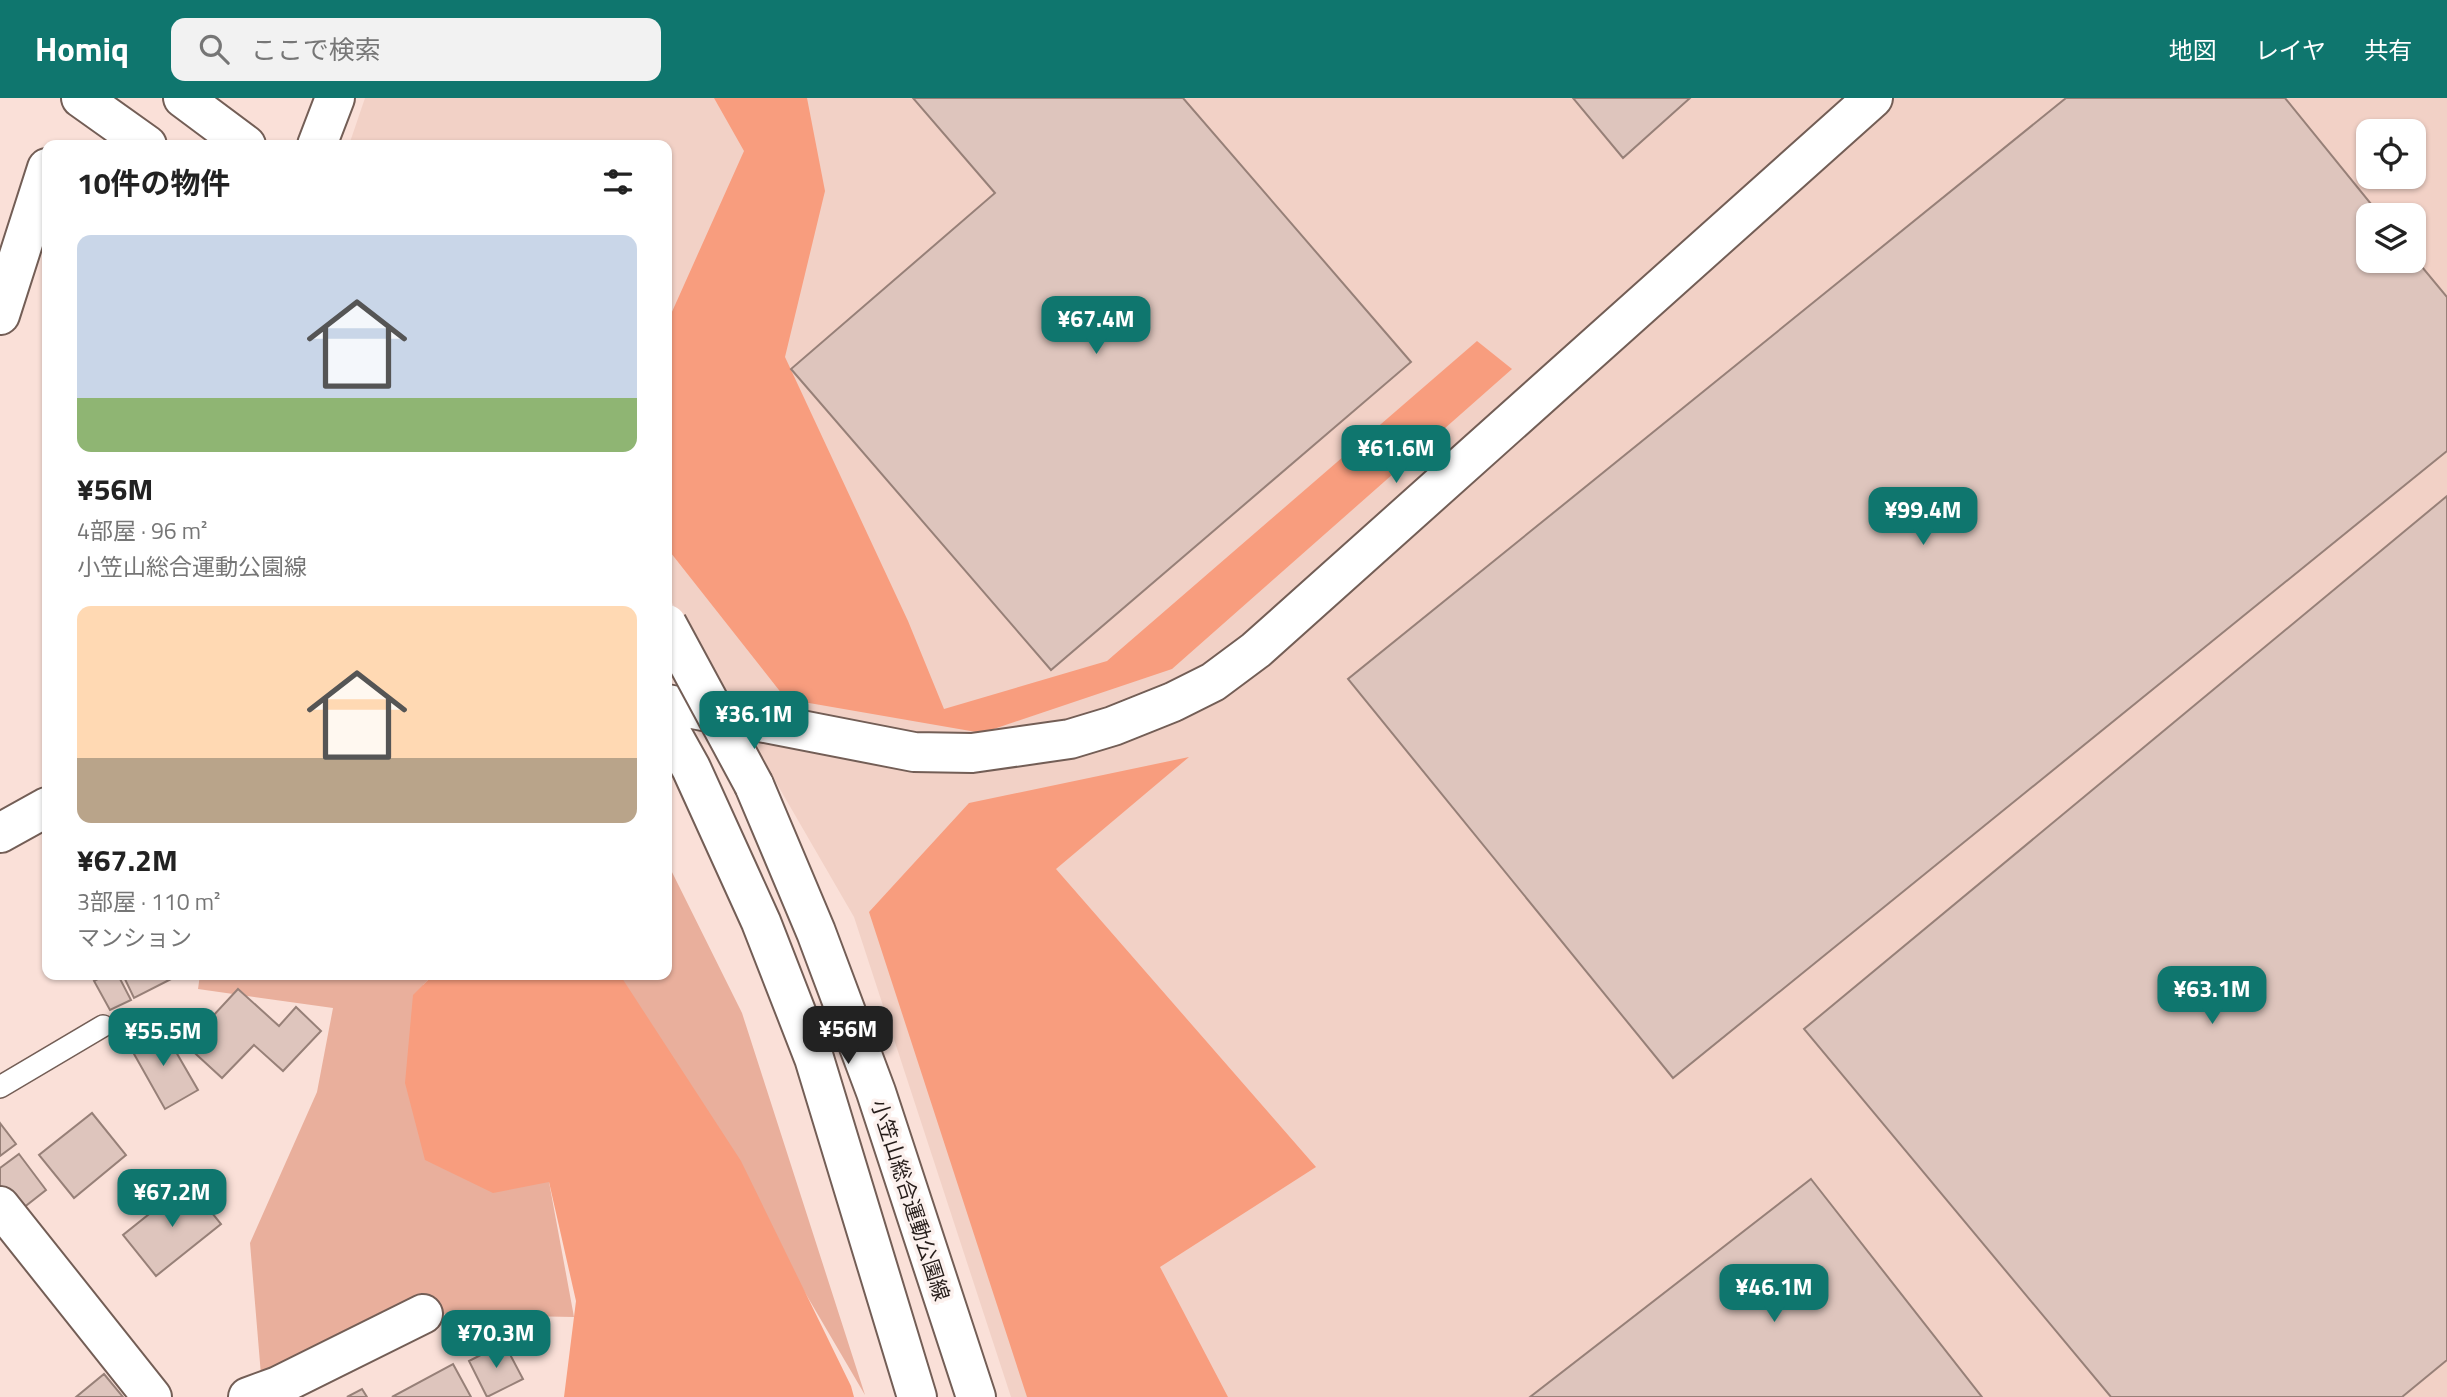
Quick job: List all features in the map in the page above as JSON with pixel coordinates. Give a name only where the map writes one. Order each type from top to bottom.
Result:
[{"type":"street","points":[[81,98],[140,140]]},
{"type":"street","points":[[183,98],[239,140]]},
{"type":"street","points":[[319,140],[335,98]]},
{"type":"street","points":[[672,705],[915,752],[972,752],[1070,739],[1161,707],[1213,682],[1256,650],[1873,98]]},
{"type":"street","points":[[0,316],[42,184]]},
{"type":"street","name":"小笠山総合運動公園線","points":[[672,633],[754,785],[817,932],[876,1092],[976,1397]]},
{"type":"street","points":[[672,735],[691,768],[761,922],[814,1058],[917,1397]]},
{"type":"street","points":[[0,832],[42,810]]},
{"type":"street","points":[[0,1206],[152,1397]]},
{"type":"street","points":[[248,1397],[278,1386],[423,1314]]},
{"type":"lane","points":[[0,1087],[103,1026]]},
{"type":"shaded area","points":[[365,98],[2447,98],[2447,1397],[1011,1397],[854,917],[672,603],[672,140],[351,140]]},
{"type":"shaded area","points":[[714,98],[807,98],[825,191],[785,357],[908,621],[944,709],[1107,661],[1477,341],[1512,369],[1172,669],[982,733],[786,699],[672,554],[672,312],[744,151]]},
{"type":"shaded area","points":[[1189,757],[1056,869],[1316,1167],[1160,1267],[1228,1397],[1027,1397],[869,912],[969,803]]},
{"type":"shaded area","points":[[672,872],[742,1013],[865,1395],[622,980],[672,980]]},
{"type":"shaded area","points":[[199,980],[428,980],[423,985],[549,1182],[574,1317],[423,1314],[261,1375],[250,1243],[317,1092],[333,1008],[198,989]]},
{"type":"shaded area","points":[[428,980],[623,980],[741,1161],[854,1397],[564,1397],[576,1301],[549,1182],[493,1193],[425,1160],[405,1083],[413,995]]},
{"type":"building","points":[[913,98],[1183,98],[1411,362],[1051,670],[791,369],[995,193]]},
{"type":"building","points":[[1573,98],[1690,98],[1623,158]]},
{"type":"building","points":[[2066,98],[2285,98],[2356,185],[2356,189],[2370,203],[2356,203],[2356,273],[2426,272],[2447,297],[2447,451],[1673,1078],[1348,679]]},
{"type":"building","points":[[2447,496],[2447,1360],[2402,1397],[2111,1397],[1804,1029]]},
{"type":"building","points":[[121,980],[131,1000],[110,1010],[94,981]]},
{"type":"building","points":[[125,980],[169,980],[134,998]]},
{"type":"building","points":[[238,989],[279,1026],[296,1007],[321,1031],[283,1071],[254,1045],[222,1078],[186,1045]]},
{"type":"building","points":[[161,1026],[198,1090],[165,1109],[129,1045]]},
{"type":"building","points":[[92,1113],[126,1155],[74,1198],[39,1155]]},
{"type":"building","points":[[0,1123],[16,1144],[0,1156]]},
{"type":"building","points":[[19,1154],[46,1190],[18,1212],[0,1187],[0,1168]]},
{"type":"building","points":[[1811,1179],[1982,1397],[1530,1397]]},
{"type":"building","points":[[188,1183],[221,1224],[156,1276],[123,1235]]},
{"type":"building","points":[[504,1343],[523,1379],[487,1397],[469,1361]]},
{"type":"building","points":[[453,1364],[471,1397],[392,1397]]},
{"type":"building","points":[[104,1374],[123,1397],[76,1397]]},
{"type":"building","points":[[362,1389],[367,1397],[347,1397]]}]
